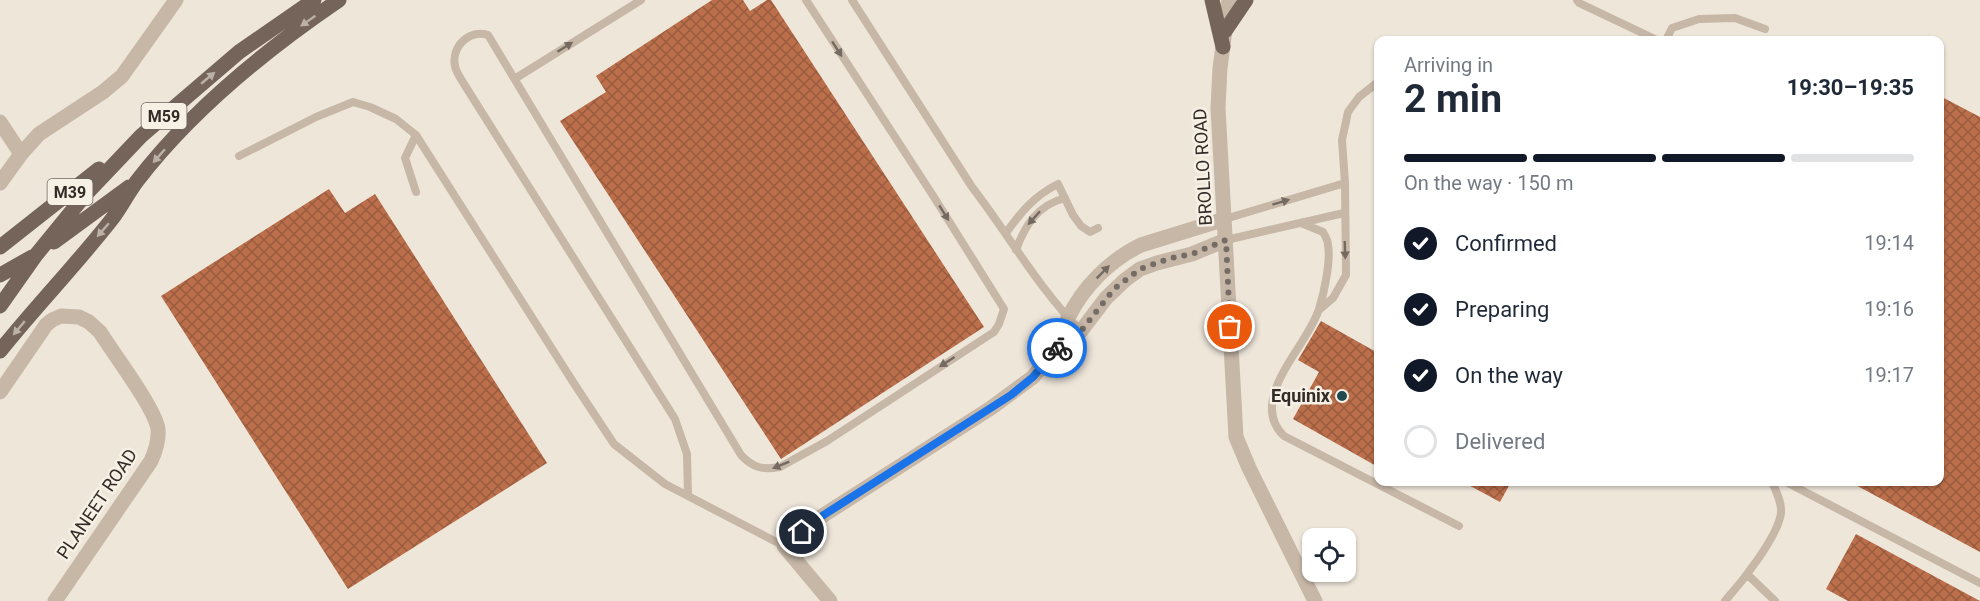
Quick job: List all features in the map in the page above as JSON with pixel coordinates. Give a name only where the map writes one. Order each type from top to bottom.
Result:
[{"type":"main road","name":"M59","points":[[0,306],[36,255],[85,195],[141,136],[239,52],[314,0]]},
{"type":"main road","name":"M59","points":[[0,351],[113,218],[136,182],[180,131],[301,26],[339,0]]},
{"type":"main road","points":[[1212,0],[1223,47]]},
{"type":"main road","points":[[1225,31],[1246,0]]},
{"type":"main road","name":"M39","points":[[0,247],[141,136]]},
{"type":"main road","name":"M39","points":[[0,275],[36,255],[136,182]]},
{"type":"street","points":[[0,183],[39,134],[103,92],[122,76],[176,0]]},
{"type":"street","name":"BROLLO ROAD","points":[[1229,0],[1218,108],[1237,443],[1315,601]]},
{"type":"street","points":[[0,122],[21,154]]},
{"type":"street","points":[[1059,345],[1068,318],[1094,280],[1128,251],[1161,238],[1225,219]]},
{"type":"street","points":[[830,601],[784,546],[819,518],[1011,395],[1033,377],[1059,345],[1081,331],[1114,289],[1140,269],[1171,258],[1192,254],[1226,240]]},
{"type":"street","name":"PLANEET ROAD","points":[[0,392],[46,325],[61,316],[70,315],[89,322],[100,332],[149,407],[158,427],[156,449],[150,461],[55,601]]},
{"type":"lane","points":[[516,78],[642,0]]},
{"type":"lane","points":[[688,496],[687,454],[675,418],[464,84],[454,64],[456,50],[460,43],[473,33],[480,32],[488,35],[741,455],[757,468],[780,467],[827,441],[994,332],[1004,309],[806,0]]},
{"type":"lane","points":[[852,0],[972,187],[1037,282],[1081,331]]},
{"type":"lane","points":[[1577,0],[1612,20],[1648,36]]},
{"type":"lane","points":[[1668,36],[1672,28],[1699,19],[1735,18],[1765,29]]},
{"type":"lane","points":[[1319,310],[1334,298],[1346,275],[1342,140],[1348,112],[1359,97],[1374,85]]},
{"type":"lane","points":[[239,156],[316,117],[353,102],[396,119],[416,135],[428,150],[575,386],[614,444],[665,483],[784,546]]},
{"type":"lane","points":[[416,135],[405,158],[416,192]]},
{"type":"lane","points":[[1225,219],[1345,183]]},
{"type":"lane","points":[[1005,233],[1023,208],[1038,195],[1058,184],[1081,226],[1090,231],[1098,228]]},
{"type":"lane","points":[[1016,250],[1022,233],[1032,218],[1054,201],[1065,198]]},
{"type":"lane","points":[[1226,240],[1344,213]]},
{"type":"lane","points":[[1301,223],[1323,232],[1328,244],[1328,265],[1319,310],[1275,388],[1270,410],[1276,428],[1284,436],[1374,482]]},
{"type":"lane","points":[[1381,486],[1459,526]]},
{"type":"lane","points":[[1725,601],[1748,575],[1776,528],[1781,513],[1779,496],[1774,486]]},
{"type":"lane","points":[[1794,486],[1980,583]]},
{"type":"lane","points":[[1748,575],[1776,601]]},
{"type":"building","points":[[712,0],[743,0],[750,11],[767,0],[771,0],[984,327],[781,459],[560,121],[606,92],[596,76]]},
{"type":"building","points":[[1944,98],[1980,117],[1980,552],[1857,486],[1944,486]]},
{"type":"building","points":[[329,189],[345,213],[375,194],[547,463],[348,589],[161,296]]},
{"type":"building","name":"Equinix","points":[[1321,321],[1374,351],[1374,465],[1293,419],[1319,372],[1298,360]]},
{"type":"building","points":[[1470,486],[1509,486],[1500,502]]},
{"type":"building","points":[[1856,534],[1980,601],[1848,601],[1826,589]]},
{"type":"way so far","points":[[1057,348],[1081,331],[1114,289],[1140,269],[1157,262],[1192,254],[1226,240],[1230,327]]},
{"type":"place","name":"Equinix","points":[[1342,396]]},
{"type":"route","points":[[802,532],[819,518],[1011,395],[1033,377],[1057,348]]}]
